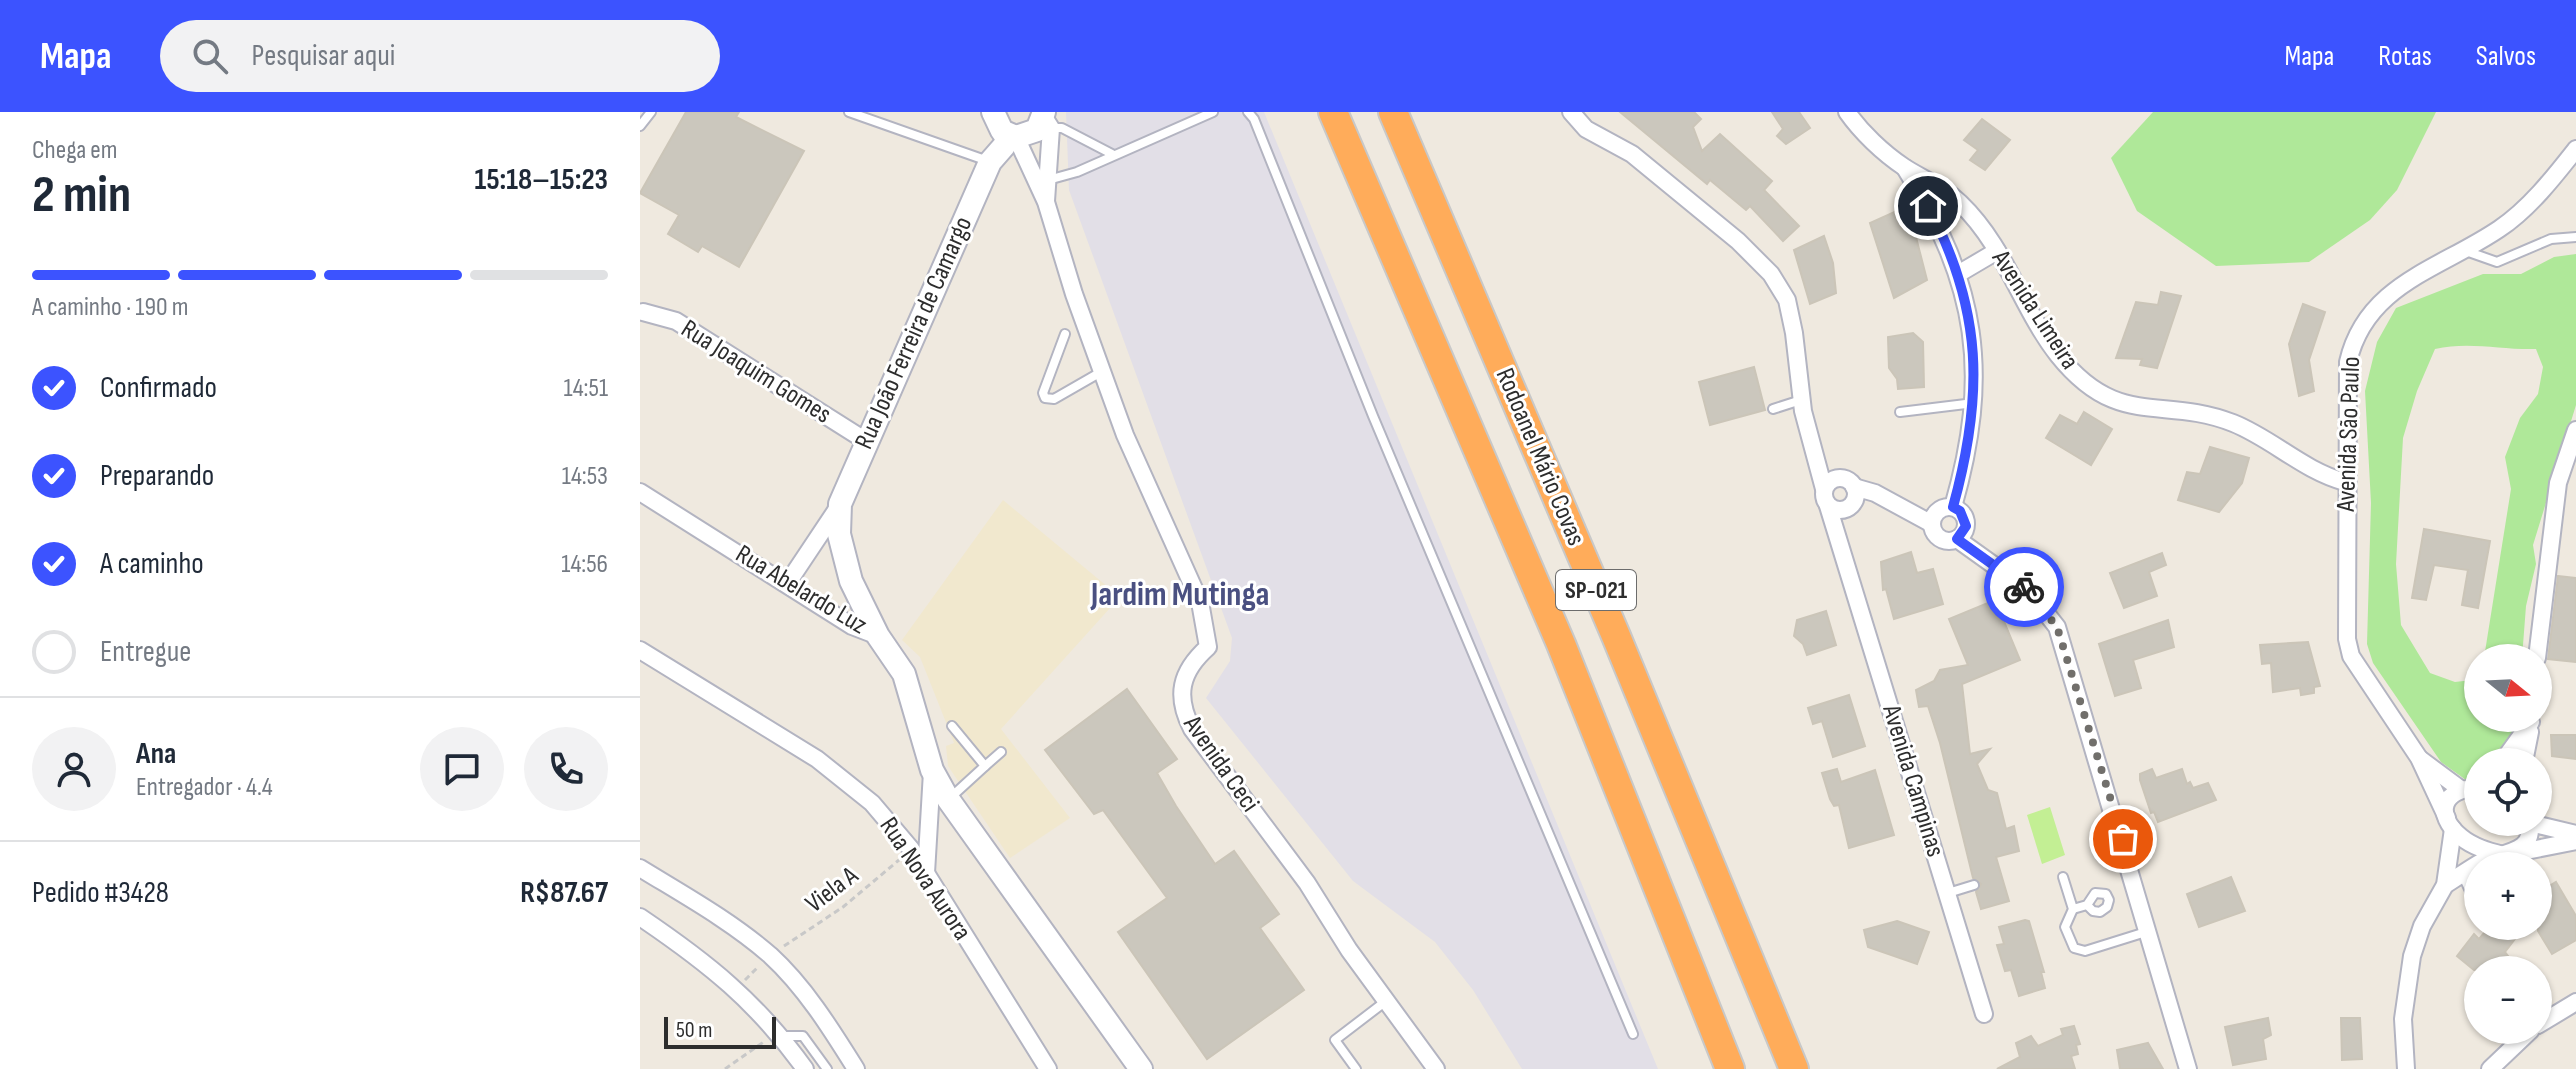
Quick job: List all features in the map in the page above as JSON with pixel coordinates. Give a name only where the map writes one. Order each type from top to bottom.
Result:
[{"type":"highway","name":"Rodoanel Mário Covas","points":[[1333,112],[1573,672],[1730,1069]]},
{"type":"highway","name":"Rodoanel Mário Covas","points":[[1393,112],[1616,636],[1794,1069]]},
{"type":"main road","points":[[1004,127],[1031,134],[1047,119]]},
{"type":"main road","name":"Rua João Ferreira de Camargo","points":[[878,636],[851,581],[839,534],[840,504],[990,162],[1004,146],[1004,127]]},
{"type":"main road","name":"Rua Abelardo Luz","points":[[878,636],[904,674],[932,770],[948,799],[1141,1069]]},
{"type":"street","name":"Avenida Campinas","points":[[1571,112],[1586,129],[1632,154],[1738,241],[1771,274],[1787,300],[1802,400],[1824,489],[1845,497]]},
{"type":"street","name":"Avenida Limeira","points":[[1847,112],[1904,167],[1932,181],[1959,202],[1997,251],[2057,353],[2086,386],[2113,401],[2232,422],[2320,475],[2345,482]]},
{"type":"street","name":"Avenida Ceci","points":[[1047,119],[1042,181],[1046,202],[1101,372],[1176,556],[1200,602],[1208,647],[1192,661],[1180,699],[1182,710],[1192,729],[1307,883],[1436,1069]]},
{"type":"street","name":"Avenida Ceci","points":[[1004,127],[1042,181]]},
{"type":"street","name":"Avenida São Paulo","points":[[2450,823],[2419,758],[2351,656],[2347,639],[2345,482],[2348,362],[2354,337],[2384,298],[2501,228],[2576,149]]},
{"type":"street","points":[[1904,167],[1947,243],[1968,305],[1975,402],[1953,507]]},
{"type":"street","points":[[1958,274],[1997,251]]},
{"type":"street","name":"Rua Joaquim Gomes","points":[[643,312],[676,321],[866,441]]},
{"type":"street","points":[[2539,644],[2558,483],[2576,430]]},
{"type":"street","name":"Avenida Campinas","points":[[1811,441],[1845,497],[1842,548],[1984,1014]]},
{"type":"street","name":"Rua Abelardo Luz","points":[[640,492],[852,626],[878,636]]},
{"type":"street","points":[[1845,497],[1875,493],[1895,507],[1932,524],[1941,538],[1957,539],[2027,589],[2057,627],[2150,931],[2188,1069]]},
{"type":"street","name":"Rua João Ferreira de Camargo","points":[[787,584],[840,504]]},
{"type":"street","points":[[1932,524],[1938,510],[1953,507],[1960,511],[1966,526],[1957,539]]},
{"type":"street","name":"Rua João Ferreira de Camargo","points":[[805,554],[827,544],[839,534]]},
{"type":"street","name":"Rua Nova Aurora","points":[[640,650],[817,759],[872,803],[911,849],[1048,1069]]},
{"type":"street","name":"Avenida São Paulo","points":[[2419,758],[2459,788]]},
{"type":"street","name":"Rua Abelardo Luz","points":[[926,873],[932,770]]},
{"type":"street","points":[[2409,1065],[2403,1019],[2412,956],[2422,926],[2445,885],[2450,823],[2445,807],[2449,796],[2464,788]]},
{"type":"street","points":[[2450,823],[2476,846],[2501,852]]},
{"type":"street","points":[[2552,828],[2576,834]]},
{"type":"street","points":[[898,834],[930,837]]},
{"type":"street","points":[[2513,852],[2525,846],[2529,836]]},
{"type":"street","points":[[2519,852],[2576,841]]},
{"type":"street","points":[[640,868],[733,927],[770,955],[801,988],[856,1069]]},
{"type":"street","points":[[2445,885],[2462,874]]},
{"type":"street","points":[[640,917],[703,959],[737,988],[780,1034],[805,1069]]},
{"type":"street","points":[[2552,1017],[2576,1002]]},
{"type":"street","points":[[2490,1069],[2516,1044]]},
{"type":"lane","points":[[640,126],[651,112]]},
{"type":"lane","points":[[849,112],[990,162]]},
{"type":"lane","points":[[1042,181],[1077,172],[1213,112]]},
{"type":"lane","points":[[1248,112],[1264,143],[1373,416],[1633,1034]]},
{"type":"lane","points":[[1047,119],[1112,154]]},
{"type":"lane","points":[[2463,250],[2497,262],[2551,239],[2576,237]]},
{"type":"lane","points":[[1065,334],[1043,393],[1045,398],[1054,399],[1101,372]]},
{"type":"lane","points":[[1773,409],[1802,400]]},
{"type":"lane","points":[[1900,412],[1975,402]]},
{"type":"lane","points":[[952,726],[985,766]]},
{"type":"lane","points":[[948,799],[1001,752]]},
{"type":"lane","points":[[2462,874],[2464,878]]},
{"type":"lane","points":[[2063,877],[2073,909],[2065,927],[2078,950],[2150,931]]},
{"type":"lane","points":[[1948,893],[1974,885]]},
{"type":"lane","points":[[2073,909],[2087,905]]},
{"type":"lane","points":[[1356,1069],[1335,1040],[1386,1001]]},
{"type":"lane","points":[[780,1034],[803,1036],[827,1069]]},
{"type":"path","name":"Viela A","points":[[737,988],[770,955],[843,907],[911,849]]},
{"type":"path","points":[[725,1069],[780,1034]]},
{"type":"shaded area","points":[[1066,112],[1264,112],[1658,1069],[1522,1069],[1473,990],[1435,942],[1353,881],[1206,698],[1230,661],[1232,638],[1069,190]]},
{"type":"shaded area","points":[[1003,500],[1120,597],[1001,729],[1070,818],[1010,858],[948,766],[946,746],[954,743],[920,657],[902,640]]},
{"type":"green space","points":[[2153,112],[2436,112],[2397,190],[2370,220],[2309,262],[2216,266],[2137,211],[2111,158]]},
{"type":"green space","points":[[2576,254],[2576,405],[2533,545],[2536,564],[2526,606],[2523,644],[2486,644],[2511,489],[2505,457],[2520,418],[2538,394],[2543,367],[2536,349],[2473,346],[2435,349],[2417,391],[2403,438],[2396,564],[2401,625],[2430,673],[2455,682],[2464,681],[2464,732],[2518,732],[2506,748],[2464,748],[2464,779],[2441,762],[2373,663],[2367,644],[2371,503],[2365,391],[2377,342],[2396,308],[2483,274],[2521,274],[2554,257]]},
{"type":"green space","points":[[2050,807],[2065,855],[2042,864],[2027,815]]},
{"type":"building","points":[[686,112],[739,112],[736,117],[804,151],[739,267],[702,246],[698,252],[668,234],[679,215],[640,193]]},
{"type":"building","points":[[1620,112],[1694,112],[1701,119],[1693,127],[1702,151],[1720,134],[1772,181],[1764,190],[1799,226],[1783,241],[1750,206],[1746,210],[1710,180],[1707,184]]},
{"type":"building","points":[[1772,112],[1799,112],[1810,128],[1786,144],[1777,136],[1783,129]]},
{"type":"building","points":[[1982,119],[2010,140],[1985,170],[1970,160],[1978,150],[1964,140]]},
{"type":"building","points":[[1908,206],[1927,280],[1894,298],[1870,223]]},
{"type":"building","points":[[1824,236],[1833,263],[1836,293],[1810,304],[1794,250]]},
{"type":"building","points":[[2161,292],[2181,296],[2157,368],[2140,365],[2142,359],[2116,358],[2136,302],[2158,305]]},
{"type":"building","points":[[2303,304],[2325,312],[2309,360],[2314,391],[2299,396],[2289,344]]},
{"type":"building","points":[[1913,333],[1923,342],[1924,387],[1898,389],[1897,379],[1889,368],[1888,337]]},
{"type":"building","points":[[1754,367],[1765,410],[1710,425],[1699,382]]},
{"type":"building","points":[[2084,412],[2112,429],[2091,465],[2046,438],[2060,415],[2077,424]]},
{"type":"building","points":[[2210,447],[2249,458],[2242,483],[2219,512],[2178,500],[2187,472],[2200,474]]},
{"type":"building","points":[[2424,529],[2490,541],[2478,608],[2462,605],[2468,570],[2434,565],[2426,600],[2412,598]]},
{"type":"building","points":[[1911,552],[1917,573],[1933,569],[1943,604],[1894,619],[1886,589],[1883,590],[1881,562]]},
{"type":"building","points":[[2162,553],[2166,565],[2149,572],[2157,596],[2124,608],[2110,573]]},
{"type":"building","points":[[2558,576],[2576,578],[2576,662],[2552,659],[2550,644]]},
{"type":"building","points":[[1995,600],[2020,660],[1962,684],[1970,754],[1990,749],[1977,764],[1988,790],[1997,793],[2006,829],[2014,826],[2019,851],[1996,857],[2009,901],[1981,909],[1976,892],[1981,884],[1973,878],[1940,743],[1928,706],[1919,707],[1916,690],[1934,681],[1940,670],[1968,665],[1949,619]]},
{"type":"building","points":[[1826,611],[1836,645],[1807,655],[1803,644],[1794,636],[1797,620]]},
{"type":"building","points":[[2168,620],[2174,647],[2133,660],[2141,688],[2115,696],[2099,644]]},
{"type":"building","points":[[2308,642],[2320,686],[2314,687],[2314,693],[2301,695],[2300,688],[2273,692],[2271,663],[2262,664],[2260,645]]},
{"type":"building","points":[[1127,689],[1177,759],[1157,773],[1176,806],[1215,864],[1234,851],[1279,914],[1260,928],[1304,990],[1207,1059],[1118,932],[1167,898],[1103,810],[1094,814],[1045,750]]},
{"type":"building","points":[[1849,695],[1865,746],[1833,757],[1822,721],[1813,724],[1808,708]]},
{"type":"building","points":[[2551,735],[2576,735],[2576,759],[2552,756]]},
{"type":"building","points":[[1837,769],[1841,782],[1875,770],[1894,835],[1849,848],[1839,805],[1834,806],[1830,799],[1822,773]]},
{"type":"building","points":[[2152,769],[2156,778],[2182,769],[2187,784],[2190,782],[2193,788],[2208,783],[2216,800],[2158,822],[2154,812],[2151,813],[2140,780],[2140,774]]},
{"type":"building","points":[[2231,877],[2245,911],[2199,927],[2187,894]]},
{"type":"building","points":[[2556,882],[2576,916],[2576,940],[2552,954],[2543,940],[2552,940],[2552,884]]},
{"type":"building","points":[[1897,921],[1929,932],[1917,964],[1868,947],[1864,930]]},
{"type":"building","points":[[2029,921],[2044,972],[2041,972],[2045,988],[2019,996],[2011,970],[2005,971],[1997,945],[2004,944],[1999,927]]},
{"type":"building","points":[[2469,940],[2514,940],[2505,952],[2508,956],[2464,956],[2464,962],[2457,956]]},
{"type":"building","points":[[2268,1018],[2271,1035],[2263,1039],[2266,1059],[2233,1065],[2225,1027]]},
{"type":"building","points":[[2341,1018],[2360,1018],[2362,1059],[2342,1060]]},
{"type":"building","points":[[2074,1026],[2080,1044],[2076,1045],[2078,1054],[2071,1056],[2075,1069],[1997,1069],[2020,1057],[2016,1043],[2031,1036],[2038,1046],[2063,1035],[2061,1029]]},
{"type":"building","points":[[2148,1043],[2163,1069],[2120,1069],[2117,1050]]},
{"type":"way so far","points":[[2024,587],[2057,627],[2123,839]]},
{"type":"district","name":"Jardim Mutinga","points":[[1180,594]]},
{"type":"route","points":[[1928,206],[1947,243],[1968,305],[1973,347],[1975,402],[1967,453],[1953,507],[1965,517],[1966,526],[1957,539],[2024,587]]}]
